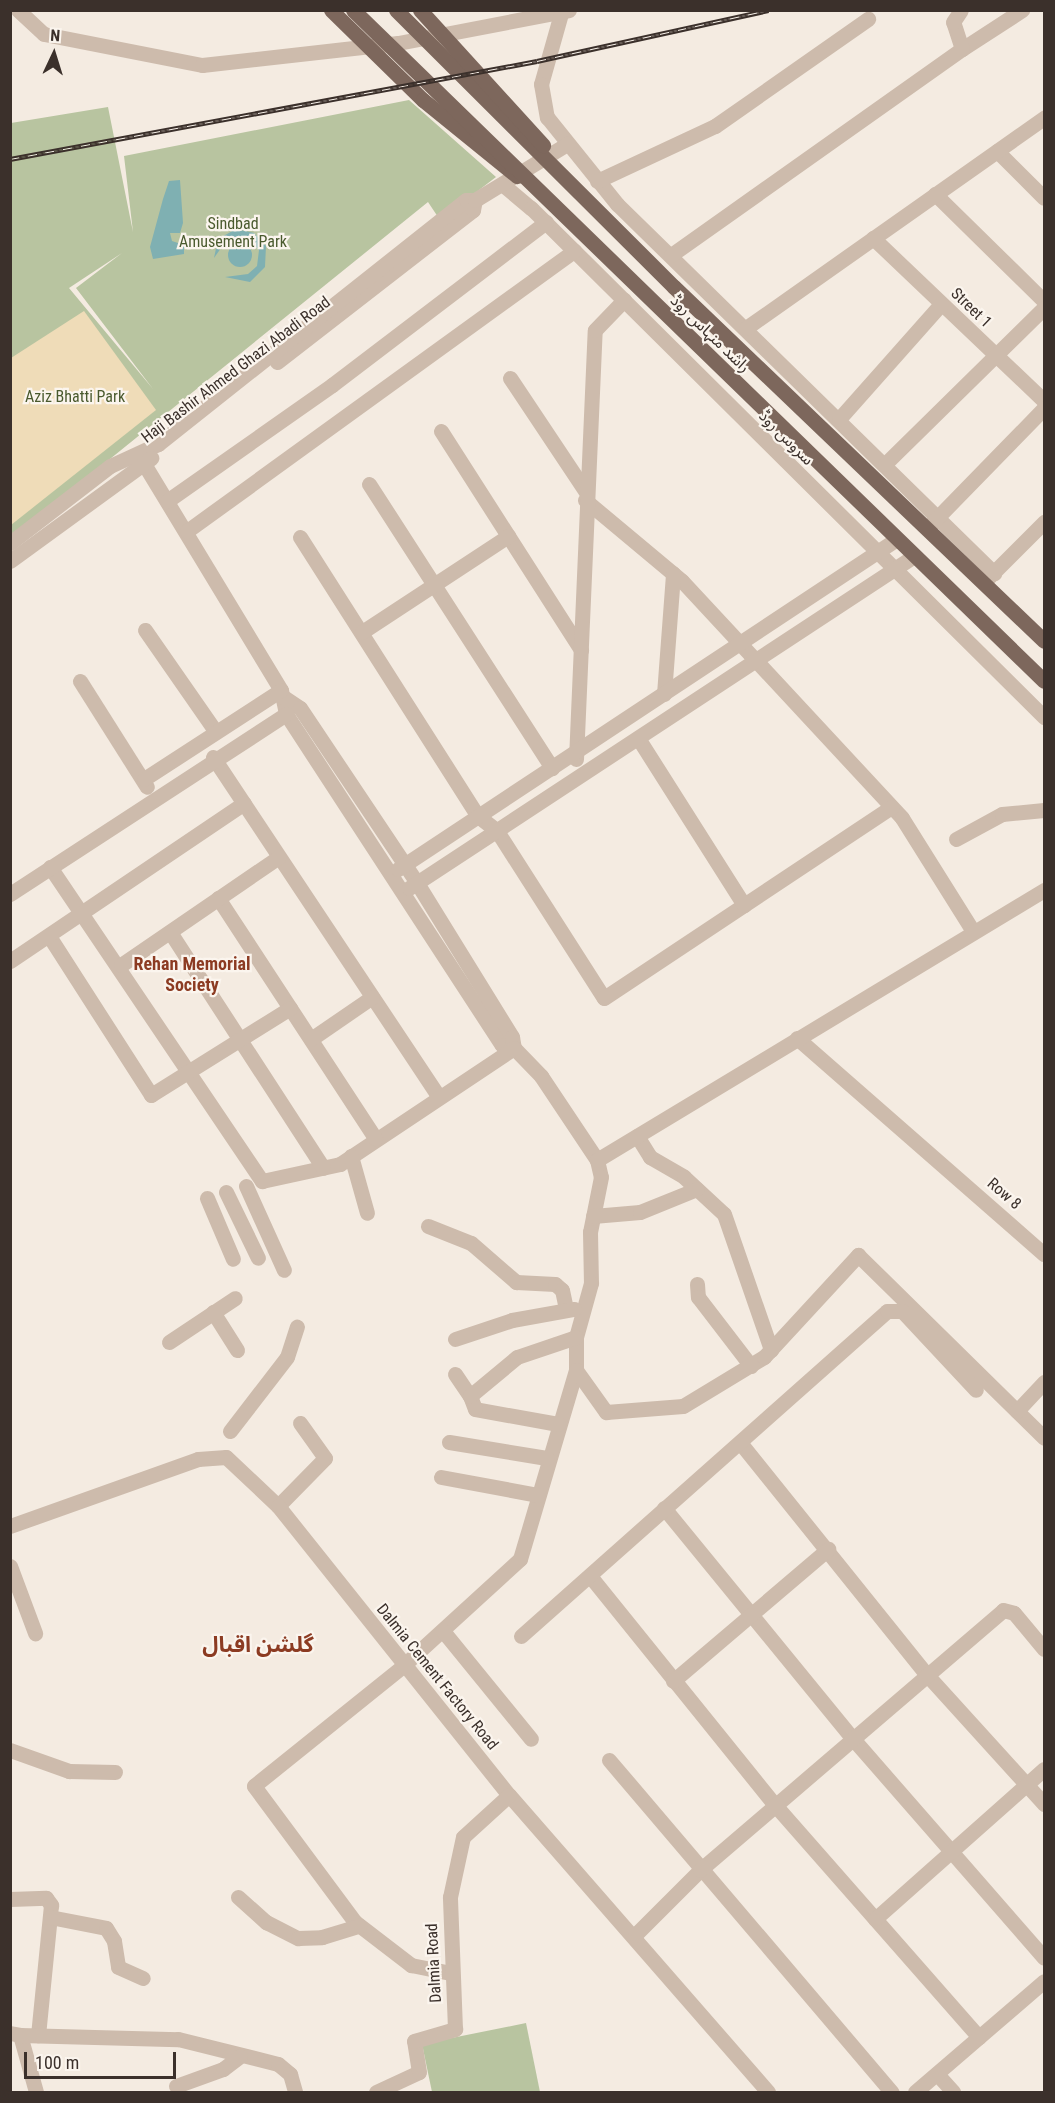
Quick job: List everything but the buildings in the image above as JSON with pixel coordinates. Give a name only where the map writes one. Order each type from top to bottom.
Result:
[{"type":"main road","points":[[330,10],[423,100],[502,167],[539,190]]},
{"type":"main road","name":"راشد منہاس روڈ","points":[[353,10],[653,304],[1044,681]]},
{"type":"main road","name":"راشد منہاس روڈ","points":[[396,10],[674,287],[931,523],[1042,633]]},
{"type":"main road","points":[[420,10],[498,92],[576,188]]},
{"type":"street","points":[[18,10],[44,34],[202,65],[398,43],[564,11],[541,103],[567,144],[597,181],[670,255],[885,464],[931,523],[1044,408]]},
{"type":"street","points":[[961,10],[953,22],[962,49]]},
{"type":"street","points":[[670,255],[962,49],[1022,10]]},
{"type":"street","points":[[597,181],[715,126],[868,19]]},
{"type":"street","points":[[746,328],[1044,118]]},
{"type":"street","name":"Haji Bashir Ahmed Ghazi Abadi Road","points":[[10,561],[141,459],[473,210],[475,200],[567,144]]},
{"type":"street","points":[[997,151],[1044,198]]},
{"type":"street","name":"سروس روڈ","points":[[502,184],[546,222],[893,571],[1044,717]]},
{"type":"street","points":[[935,194],[1044,301]]},
{"type":"street","points":[[167,501],[341,378],[546,222]]},
{"type":"street","name":"Street 1","points":[[873,238],[997,359],[1044,401]]},
{"type":"street","points":[[187,531],[574,251]]},
{"type":"street","points":[[577,778],[585,496],[595,330],[624,300]]},
{"type":"street","points":[[839,419],[941,304]]},
{"type":"street","points":[[885,464],[997,359],[1044,308]]},
{"type":"street","points":[[510,378],[585,496],[673,573],[742,641],[891,807],[973,931]]},
{"type":"street","points":[[441,430],[581,651]]},
{"type":"street","points":[[141,459],[187,531],[284,701],[390,874],[410,887]]},
{"type":"street","name":"Haji Bashir Ahmed Ghazi Abadi Road","points":[[10,543],[110,466],[141,459]]},
{"type":"street","points":[[369,484],[552,768]]},
{"type":"street","points":[[989,578],[1044,522]]},
{"type":"street","points":[[362,632],[508,536]]},
{"type":"street","points":[[300,537],[478,816],[497,831],[604,998],[891,807]]},
{"type":"street","points":[[390,874],[576,754],[897,539]]},
{"type":"street","points":[[410,887],[893,571],[914,555]]},
{"type":"street","points":[[664,694],[673,573]]},
{"type":"street","points":[[145,630],[216,732]]},
{"type":"street","points":[[80,681],[144,779],[152,799]]},
{"type":"street","points":[[10,894],[213,757],[284,701]]},
{"type":"street","points":[[144,779],[216,732],[284,701],[300,708],[405,864],[410,887],[470,982],[502,1045],[514,1048],[541,1076],[597,1160],[601,1177],[593,1216],[591,1283],[576,1337],[576,1370],[547,1458],[520,1559],[403,1666],[254,1786],[359,1926],[411,1965],[452,1973]]},
{"type":"street","points":[[638,738],[744,904]]},
{"type":"street","points":[[213,757],[438,1096]]},
{"type":"street","points":[[10,961],[244,803]]},
{"type":"street","points":[[956,839],[1002,814],[1044,810]]},
{"type":"street","points":[[121,965],[279,856]]},
{"type":"street","points":[[50,867],[121,965],[190,1075],[262,1181],[323,1168],[351,1156],[438,1096],[514,1048]]},
{"type":"street","points":[[597,1160],[1044,890]]},
{"type":"street","points":[[218,898],[375,1138]]},
{"type":"street","points":[[170,932],[323,1168]]},
{"type":"street","points":[[49,936],[151,1095],[190,1075],[290,1008]]},
{"type":"street","points":[[310,1039],[372,997]]},
{"type":"street","name":"Row 8","points":[[796,1038],[1044,1254]]},
{"type":"street","points":[[637,1136],[650,1157],[697,1189],[724,1214],[771,1350]]},
{"type":"street","points":[[351,1156],[367,1213]]},
{"type":"street","points":[[246,1186],[284,1269]]},
{"type":"street","points":[[593,1216],[640,1212],[697,1189]]},
{"type":"street","points":[[226,1192],[258,1258]]},
{"type":"street","points":[[207,1197],[233,1259]]},
{"type":"street","points":[[428,1226],[471,1243],[516,1282],[555,1284],[562,1290],[566,1309]]},
{"type":"street","points":[[576,1370],[606,1412],[683,1406],[751,1366],[771,1350],[858,1255],[1044,1438]]},
{"type":"street","points":[[697,1284],[698,1297],[751,1366]]},
{"type":"street","points":[[169,1342],[235,1298]]},
{"type":"street","points":[[455,1339],[566,1309],[583,1309]]},
{"type":"street","points":[[521,1636],[664,1508],[742,1445],[892,1309],[902,1311],[976,1390]]},
{"type":"street","points":[[213,1312],[237,1350]]},
{"type":"street","points":[[230,1431],[287,1357],[297,1327]]},
{"type":"street","points":[[470,1396],[517,1357],[576,1337]]},
{"type":"street","points":[[455,1374],[475,1408],[558,1424]]},
{"type":"street","points":[[1017,1411],[1044,1382]]},
{"type":"street","points":[[278,1506],[325,1458],[300,1423]]},
{"type":"street","points":[[449,1442],[547,1458]]},
{"type":"street","points":[[742,1445],[928,1676],[1044,1804]]},
{"type":"street","name":"Dalmia Cement Factory Road","points":[[11,1526],[219,1456],[278,1506],[403,1666],[509,1795],[635,1935],[768,2092]]},
{"type":"street","points":[[441,1476],[538,1495]]},
{"type":"street","points":[[664,1508],[749,1616],[1044,1958]]},
{"type":"street","points":[[673,1681],[828,1550]]},
{"type":"street","points":[[10,1566],[35,1633]]},
{"type":"street","points":[[590,1576],[775,1805],[979,2037]]},
{"type":"street","points":[[635,1935],[700,1870],[1003,1610],[1014,1613],[1044,1649]]},
{"type":"street","points":[[443,1631],[531,1739]]},
{"type":"street","points":[[10,1750],[69,1771],[116,1772]]},
{"type":"street","points":[[609,1760],[700,1870],[892,2092]]},
{"type":"street","points":[[875,1919],[1044,1769]]},
{"type":"street","name":"Dalmia Road","points":[[376,2092],[419,2072],[414,2041],[455,2029],[450,1897],[463,1837],[509,1795]]},
{"type":"street","points":[[238,1897],[266,1922],[298,1938],[322,1938],[359,1926]]},
{"type":"street","points":[[10,1899],[46,1898],[50,1917],[38,2035]]},
{"type":"street","points":[[50,1917],[106,1928],[114,1941],[118,1967],[143,1978]]},
{"type":"street","points":[[924,2090],[937,2074],[1043,1985]]},
{"type":"street","points":[[36,2092],[15,2034],[178,2039],[278,2064],[290,2074],[295,2092]]},
{"type":"street","points":[[176,2086],[223,2068],[240,2056]]},
{"type":"street","points":[[937,2074],[952,2092]]},
{"type":"green space","points":[[409,100],[496,177],[440,220],[428,202],[11,539],[11,123],[108,107],[133,232],[124,156]],"holes":[[[122,253],[76,288],[153,389],[69,288]]]},
{"type":"green space","points":[[526,2023],[540,2092],[432,2092],[422,2044]]},
{"type":"sand","points":[[84,311],[156,410],[11,525],[11,358]]},
{"type":"water","points":[[180,180],[183,223],[180,233],[170,233],[172,241],[184,245],[184,254],[153,259],[150,247],[169,181]]},
{"type":"water","points":[[236,229],[254,233],[266,246],[265,267],[250,282],[225,277],[248,274],[257,266],[259,250],[248,237],[226,241],[214,258],[218,239]]},
{"type":"water","points":[[240,243],[249,246],[252,255],[249,264],[240,267],[231,264],[228,255],[231,246]]},
{"type":"railway","points":[[10,159],[537,61],[768,10]]},
{"type":"district","name":"Rehan Memorial Society","points":[[192,975]]},
{"type":"district","name":"گلشن اقبال","points":[[258,1645]]},
{"type":"park label","name":"Sindbad Amusement Park","points":[[233,233]]},
{"type":"park label","name":"Aziz Bhatti Park","points":[[75,397]]}]
